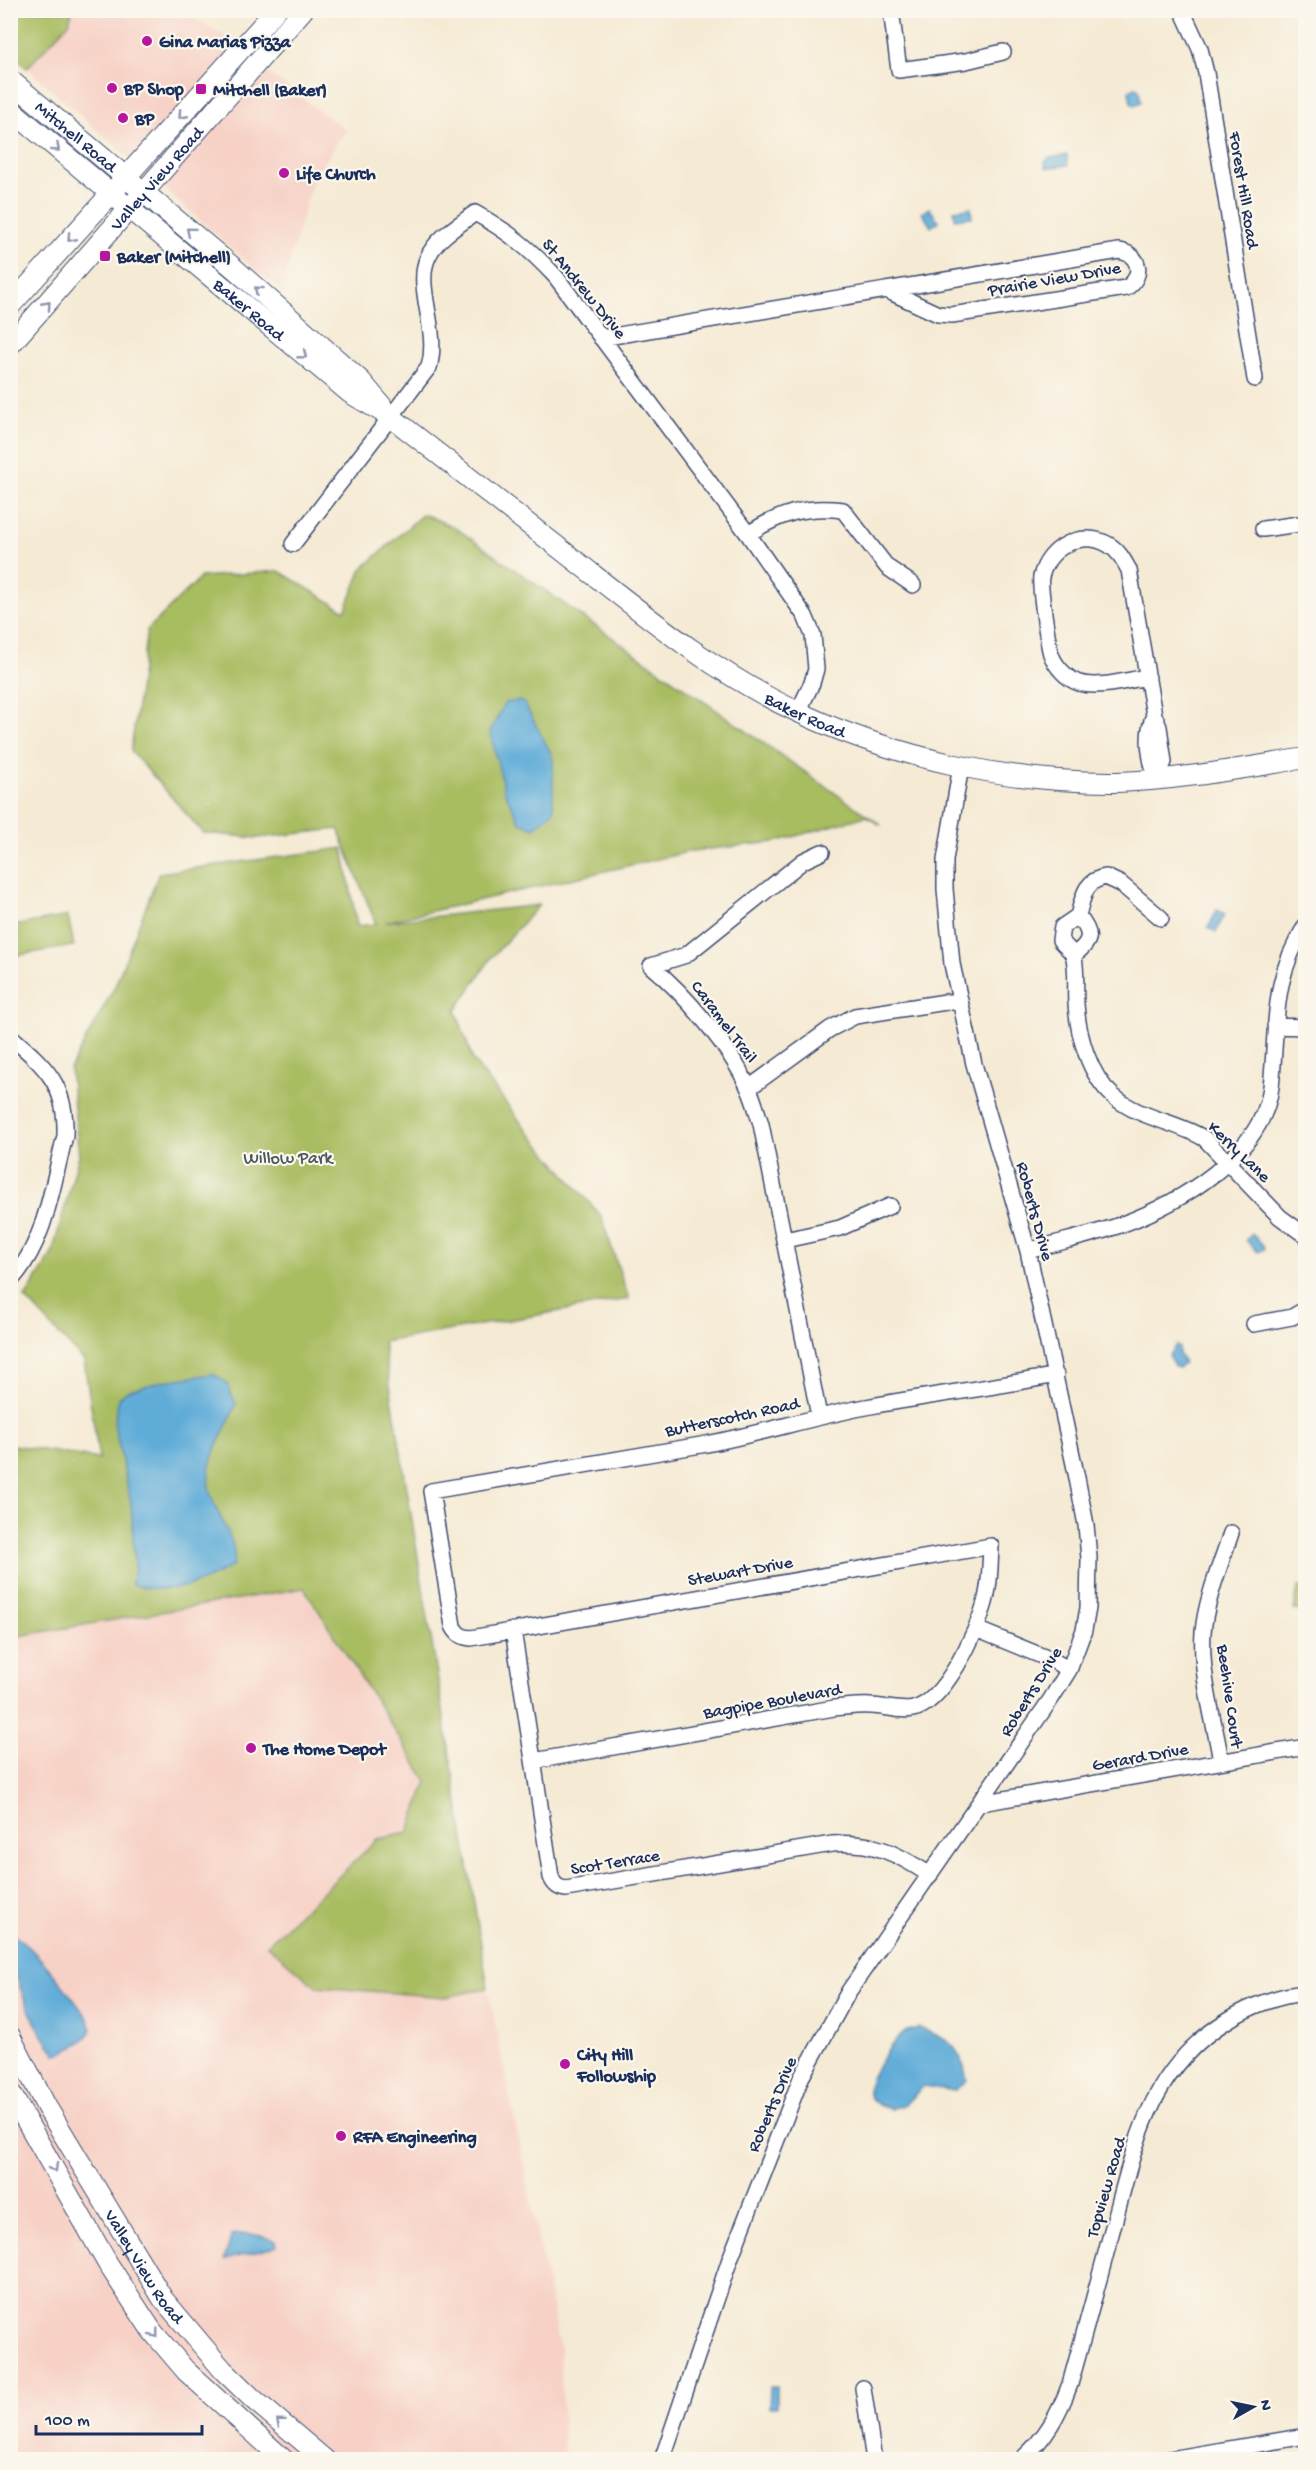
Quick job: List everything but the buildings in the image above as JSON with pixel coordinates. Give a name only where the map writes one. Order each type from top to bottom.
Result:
[{"type":"main road","name":"Valley View Road","points":[[10,306],[276,10]]},
{"type":"main road","name":"Valley View Road","points":[[10,345],[303,10]]},
{"type":"main road","name":"Mitchell Road","points":[[10,80],[143,193]]},
{"type":"main road","name":"Mitchell Road","points":[[10,109],[111,195]]},
{"type":"main road","name":"Baker Road","points":[[143,193],[235,269],[361,381],[392,417]]},
{"type":"main road","name":"Baker Road","points":[[111,195],[350,393],[392,417],[658,626],[707,661],[798,712],[881,744],[961,766],[1064,780],[1116,782],[1156,779],[1305,758]]},
{"type":"main road","name":"Valley View Road","points":[[10,2036],[46,2106],[163,2299],[223,2370],[253,2399],[325,2460]]},
{"type":"main road","name":"Valley View Road","points":[[10,2092],[108,2264],[152,2331],[186,2371],[285,2460]]},
{"type":"street","points":[[891,10],[899,70],[966,61],[1003,52]]},
{"type":"street","name":"Forest Hill Road","points":[[1182,10],[1200,49],[1206,73],[1255,379]]},
{"type":"street","name":"St Andrew Drive","points":[[293,544],[429,367],[433,353],[424,279],[427,258],[435,246],[475,213],[506,230],[533,252],[556,277],[748,534],[805,616],[813,635],[816,669],[798,712]]},
{"type":"street","name":"Prairie View Drive","points":[[602,338],[886,290],[1119,251],[1128,252],[1134,257],[1138,267],[1138,277],[1126,288],[952,315],[931,311],[886,290]]},
{"type":"street","points":[[748,534],[771,519],[784,514],[829,508],[843,510],[886,567],[913,585]]},
{"type":"street","points":[[1263,529],[1305,523]]},
{"type":"street","points":[[1148,676],[1089,685],[1077,682],[1058,667],[1051,654],[1040,579],[1053,553],[1081,538],[1102,543],[1121,556],[1129,570],[1164,762],[1156,779]]},
{"type":"street","name":"Roberts Drive","points":[[662,2460],[734,2250],[801,2078],[849,1992],[981,1803],[1068,1670],[1084,1630],[1088,1608],[1089,1558],[1082,1502],[1048,1377],[1028,1251],[974,1064],[959,1002],[948,923],[945,860],[961,766]]},
{"type":"street","name":"Caramel Trail","points":[[819,1416],[761,1124],[749,1088],[718,1041],[673,984],[651,966],[686,955],[803,861],[822,852]]},
{"type":"street","name":"Kerry Lane","points":[[1161,918],[1121,884],[1106,877],[1091,882],[1087,887],[1078,916],[1066,922],[1059,933],[1064,946],[1074,955],[1078,1027],[1098,1079],[1113,1096],[1130,1108],[1198,1135],[1280,1217],[1305,1236]]},
{"type":"street","points":[[1074,955],[1084,947],[1089,936],[1087,926],[1078,916]]},
{"type":"street","points":[[1028,1251],[1103,1230],[1153,1211],[1190,1190],[1226,1164],[1252,1136],[1267,1105],[1271,1089],[1281,978],[1288,957],[1305,925]]},
{"type":"street","points":[[749,1088],[830,1029],[855,1016],[934,1003],[959,1002]]},
{"type":"street","points":[[1275,1026],[1305,1027]]},
{"type":"street","points":[[10,1036],[49,1072],[57,1086],[66,1118],[65,1136],[34,1249],[22,1269],[10,1281]]},
{"type":"street","points":[[785,1240],[840,1228],[890,1206]]},
{"type":"street","points":[[1254,1324],[1292,1317],[1305,1309]]},
{"type":"street","name":"Butterscotch Road","points":[[431,1491],[731,1440],[819,1416],[1048,1377]]},
{"type":"street","name":"Stewart Drive","points":[[431,1491],[453,1626],[456,1632],[463,1637],[471,1638],[991,1546],[988,1588],[976,1629]]},
{"type":"street","name":"Beehive Court","points":[[1221,1761],[1206,1678],[1203,1630],[1231,1533]]},
{"type":"street","points":[[976,1629],[1054,1661],[1068,1670]]},
{"type":"street","name":"Bagpipe Boulevard","points":[[534,1761],[834,1708],[873,1706],[912,1709],[922,1706],[936,1695],[966,1650],[976,1629]]},
{"type":"street","name":"Scot Terrace","points":[[513,1630],[551,1877],[554,1884],[560,1888],[566,1889],[853,1842],[895,1853],[930,1875]]},
{"type":"street","name":"Gerard Drive","points":[[981,1803],[1305,1747]]},
{"type":"street","name":"Topview Road","points":[[1021,2460],[1048,2431],[1061,2409],[1070,2384],[1138,2138],[1156,2095],[1172,2070],[1192,2047],[1216,2028],[1242,2012],[1269,2001],[1305,1993]]},
{"type":"street","points":[[863,2388],[874,2460]]},
{"type":"street","points":[[1164,2460],[1305,2436]]},
{"type":"shaded area","points":[[72,11],[184,11],[230,40],[265,71],[346,130],[313,179],[281,292],[27,68],[69,23]]},
{"type":"shaded area","points":[[302,1588],[427,1781],[408,1834],[378,1839],[267,1945],[424,1995],[488,1988],[560,2347],[564,2459],[11,2460],[11,1636]]},
{"type":"green space","points":[[10,11],[72,11],[69,23],[27,68],[11,54]]},
{"type":"green space","name":"Willow Park","points":[[423,514],[454,527],[881,825],[866,816],[775,842],[692,851],[385,922],[539,905],[491,958],[456,1010],[473,1060],[522,1124],[601,1216],[629,1299],[383,1342],[488,1988],[446,1997],[316,1987],[267,1945],[378,1839],[408,1833],[427,1781],[304,1588],[11,1637],[11,1445],[99,1459],[84,1361],[25,1298],[52,1254],[79,1155],[70,1069],[115,986],[159,873],[343,848],[357,926],[376,924],[338,829],[257,838],[203,833],[131,751],[147,630],[201,577],[279,571],[345,611],[362,569]]},
{"type":"green space","points":[[68,916],[74,946],[14,956],[11,926]]},
{"type":"green space","points":[[1298,1587],[1305,1588],[1305,1612],[1294,1610]]},
{"type":"water","points":[[1135,87],[1139,89],[1141,102],[1135,105],[1131,103],[1129,91]]},
{"type":"water","points":[[1067,155],[1068,165],[1046,168],[1045,162],[1049,158]]},
{"type":"water","points":[[929,208],[939,221],[931,227],[922,213]]},
{"type":"water","points":[[971,208],[972,217],[955,219],[954,210]]},
{"type":"water","points":[[519,701],[524,703],[553,760],[553,812],[534,828],[520,822],[505,793],[490,732],[505,703]]},
{"type":"water","points":[[1217,910],[1225,914],[1216,932],[1208,928]]},
{"type":"water","points":[[1252,1234],[1264,1249],[1258,1252],[1246,1240]]},
{"type":"water","points":[[1176,1345],[1179,1347],[1179,1354],[1184,1363],[1179,1368],[1175,1367],[1169,1355]]},
{"type":"water","points":[[213,1374],[226,1382],[236,1404],[213,1454],[209,1476],[211,1497],[233,1545],[233,1565],[197,1583],[171,1589],[131,1584],[135,1568],[131,1503],[114,1423],[119,1398],[129,1390],[164,1381]]},
{"type":"water","points":[[10,1935],[18,1938],[39,1957],[88,2018],[92,2029],[81,2042],[61,2053],[56,2054],[47,2042],[24,1998],[14,1966]]},
{"type":"water","points":[[919,2028],[939,2036],[952,2046],[961,2060],[967,2080],[954,2091],[924,2086],[904,2105],[890,2109],[876,2103],[868,2092],[868,2086],[876,2070],[900,2036],[907,2031]]},
{"type":"water","points":[[232,2235],[257,2235],[276,2240],[277,2245],[224,2260]]},
{"type":"water","points":[[770,2387],[777,2387],[777,2407],[769,2407]]},
{"type":"place","name":"Gina Marias Pizza","points":[[147,41]]},
{"type":"place","name":"BP Shop","points":[[112,88]]},
{"type":"place","name":"Mitchell (Baker)","points":[[201,89]]},
{"type":"place","name":"BP","points":[[123,118]]},
{"type":"place","name":"Life Church","points":[[284,173]]},
{"type":"place","name":"Baker (Mitchell)","points":[[105,256]]},
{"type":"place","name":"The Home Depot","points":[[251,1748]]},
{"type":"place","name":"City Hill Followship","points":[[565,2064]]},
{"type":"place","name":"RFA Engineering","points":[[341,2136]]}]
